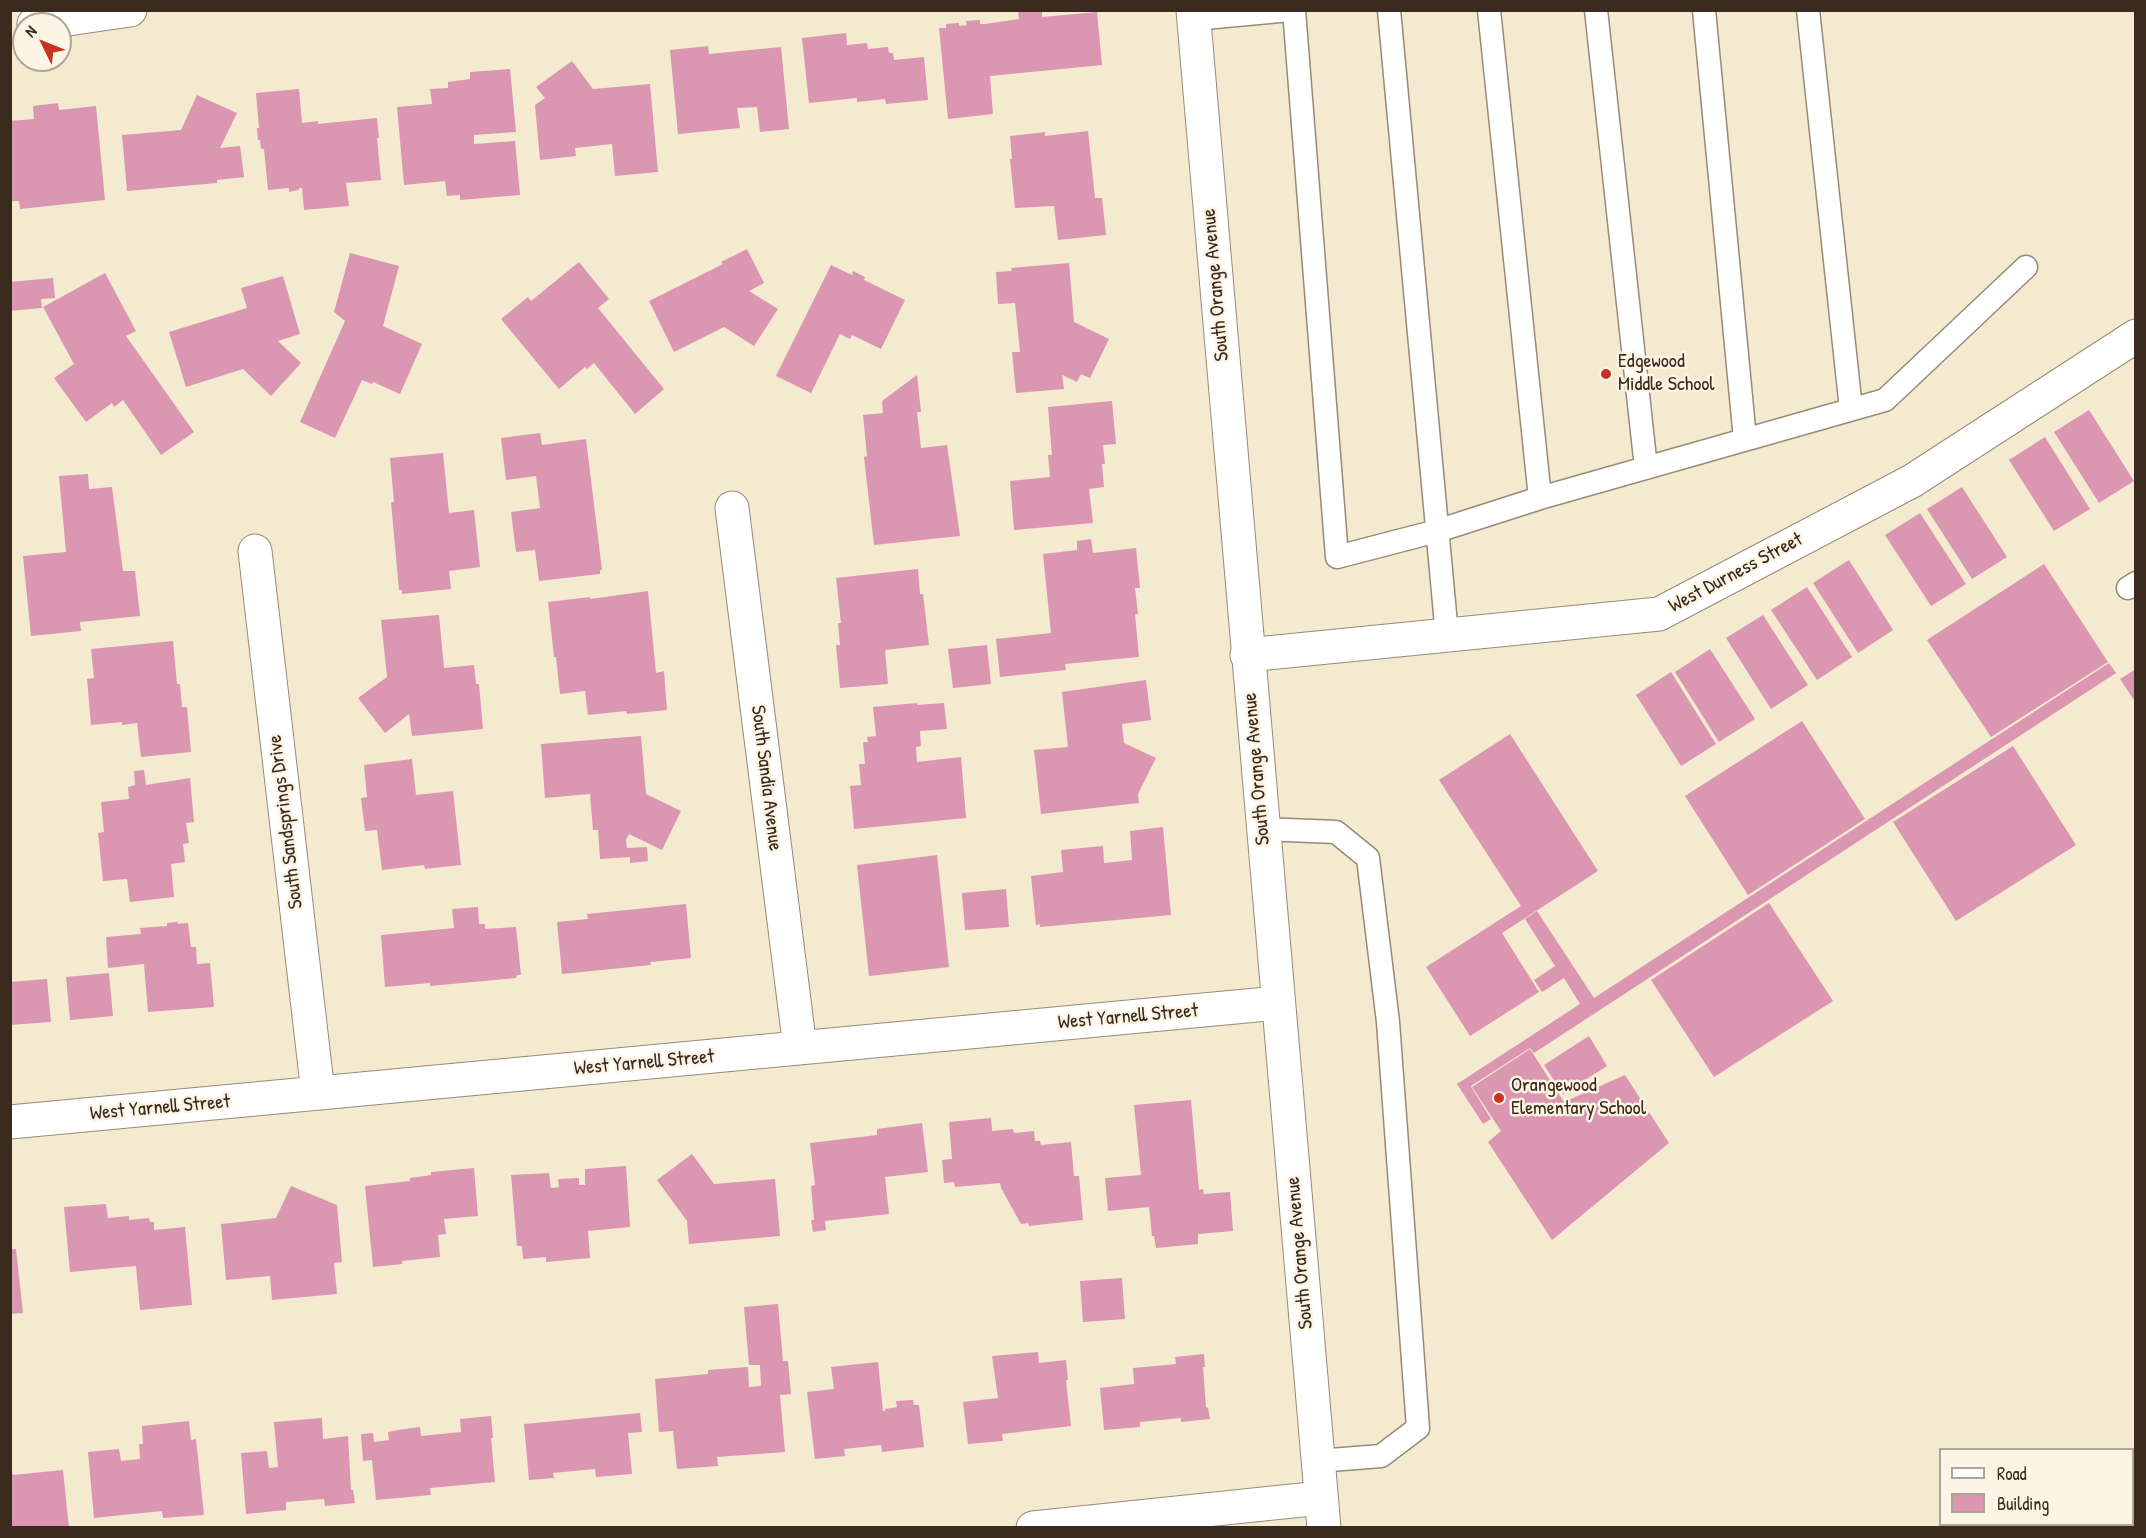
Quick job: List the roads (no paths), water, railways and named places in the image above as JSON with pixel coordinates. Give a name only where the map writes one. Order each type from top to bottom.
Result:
[{"type":"street","points":[[72,18],[130,10]]},
{"type":"street","name":"South Orange Avenue","points":[[1193,15],[1322,1513]]},
{"type":"street","name":"West Durness Street","points":[[1248,655],[1659,614],[1912,481],[2136,336]]},
{"type":"street","name":"South Sandia Avenue","points":[[732,508],[800,1048]]},
{"type":"street","name":"South Sandsprings Drive","points":[[255,550],[318,1093]]},
{"type":"street","name":"West Yarnell Street","points":[[10,1122],[1278,1003]]},
{"type":"street","points":[[1033,1527],[1322,1513]]},
{"type":"lane","points":[[1193,15],[1292,10],[1337,556],[1437,531],[1540,498],[1885,400],[2026,267]]},
{"type":"lane","points":[[1389,10],[1447,635]]},
{"type":"lane","points":[[1489,10],[1540,498]]},
{"type":"lane","points":[[1596,10],[1646,468]]},
{"type":"lane","points":[[1704,10],[1745,439]]},
{"type":"lane","points":[[1808,10],[1851,409]]},
{"type":"lane","points":[[1263,829],[1336,831],[1368,858],[1388,1022],[1418,1428],[1381,1456],[1318,1461]]},
{"type":"place","name":"Edgewood Middle School","points":[[1606,374]]},
{"type":"place","name":"Orangewood Elementary School","points":[[1499,1098]]}]
